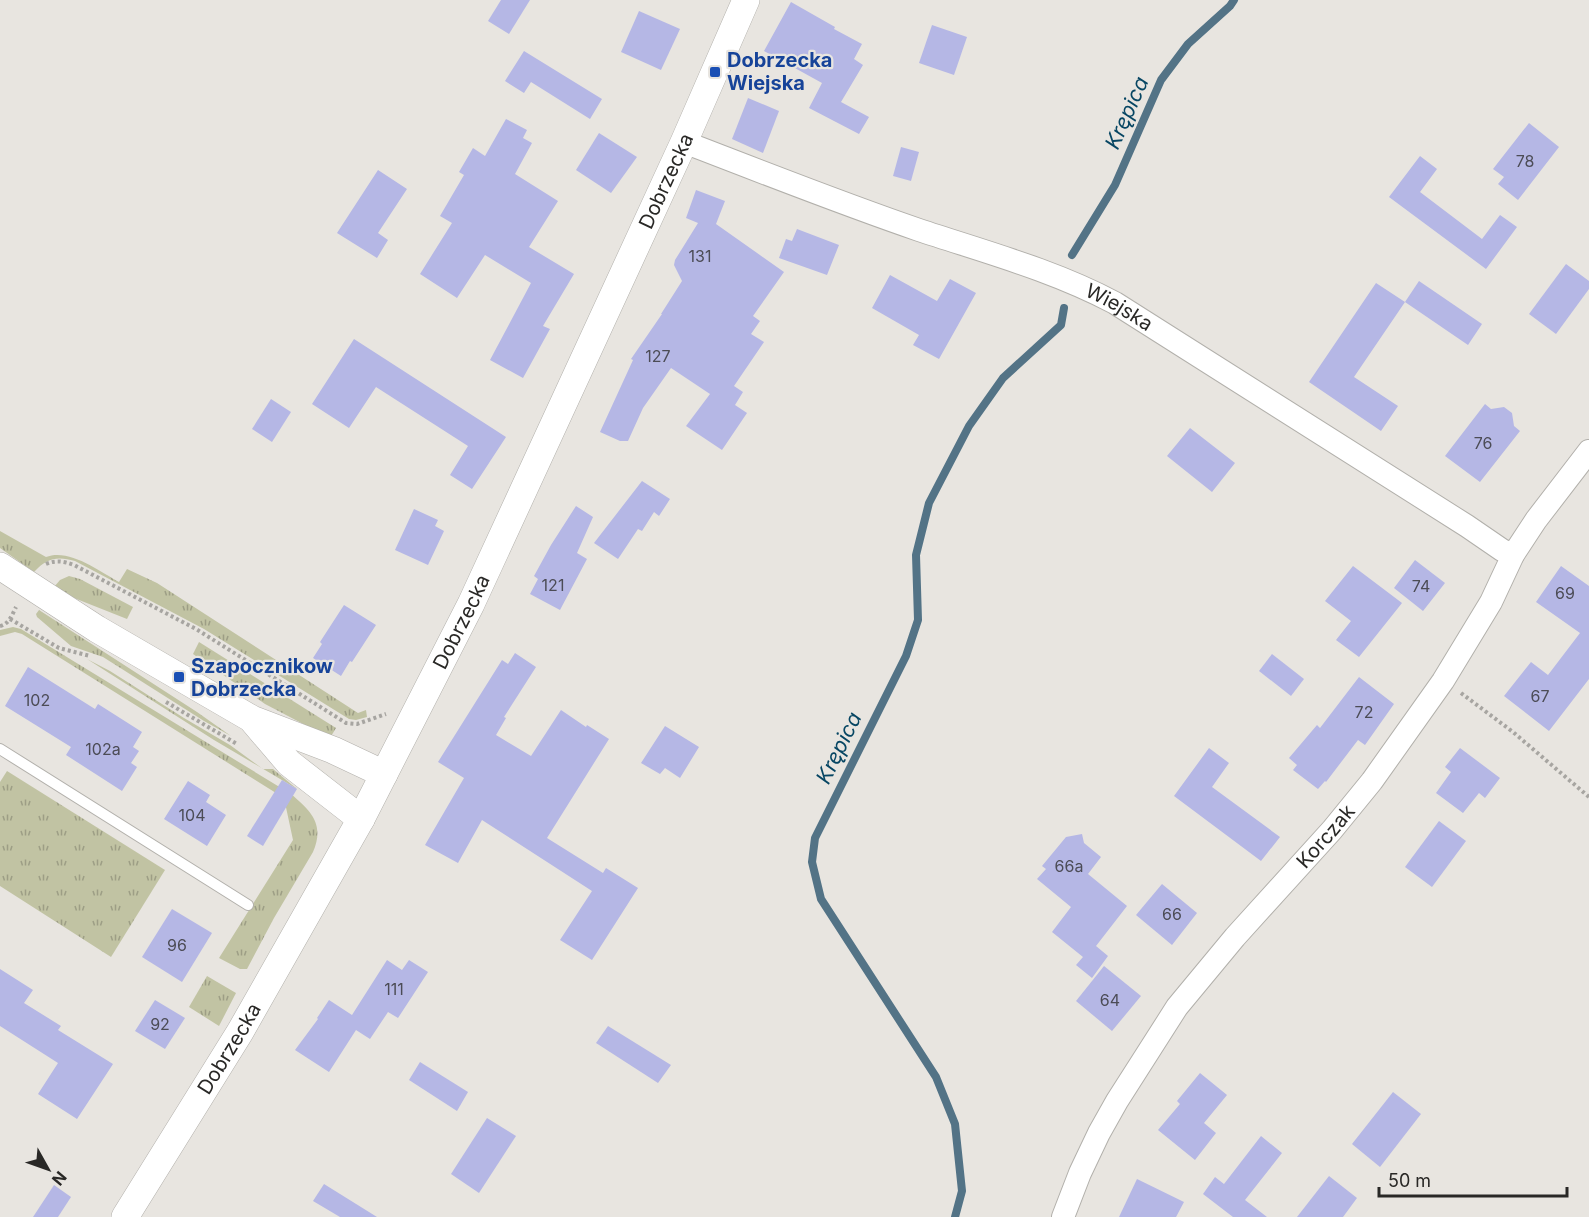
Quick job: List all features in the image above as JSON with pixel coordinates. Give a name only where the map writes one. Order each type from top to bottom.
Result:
[{"type":"street","name":"Dobrzecka","points":[[125,1217],[240,1032],[361,819],[384,774],[471,603],[684,142],[746,0]]},
{"type":"street","name":"Wiejska","points":[[684,142],[863,210],[1085,287],[1125,309],[1513,555]]},
{"type":"street","name":"Korczak","points":[[1063,1217],[1099,1132],[1177,1007],[1235,937],[1332,830],[1409,731],[1443,681],[1491,602],[1513,555],[1536,520],[1589,451]]},
{"type":"street","points":[[0,566],[135,652],[252,719],[333,750],[384,774]]},
{"type":"street","points":[[252,719],[289,763],[361,819]]},
{"type":"lane","points":[[0,749],[248,905]]},
{"type":"path","points":[[0,626],[10,619],[41,568],[58,561],[65,561],[196,629],[346,723],[357,724],[386,714],[425,692]]},
{"type":"path","points":[[10,619],[59,648],[100,659]]},
{"type":"path","points":[[1443,681],[1513,732],[1589,797]]},
{"type":"path","points":[[166,702],[240,746]]},
{"type":"green space","points":[[0,531],[46,557],[55,555],[74,558],[119,582],[127,569],[157,583],[358,713],[366,710],[367,717],[349,719],[204,629],[75,561],[53,559],[34,572],[0,548]]},
{"type":"green space","points":[[69,576],[80,579],[133,607],[127,619],[69,596],[54,587],[60,580]]},
{"type":"green space","points":[[39,610],[231,736],[103,657],[71,646],[37,617]]},
{"type":"green space","points":[[13,627],[21,629],[291,794],[310,812],[317,826],[313,852],[247,969],[240,969],[219,958],[293,840],[284,798],[22,634],[15,632],[0,636],[0,630]]},
{"type":"green space","points":[[199,642],[336,728],[330,738],[265,704],[193,654]]},
{"type":"green space","points":[[87,659],[230,745],[262,769],[214,740]]},
{"type":"green space","points":[[263,769],[273,769],[297,789]]},
{"type":"green space","points":[[7,771],[165,870],[111,957],[0,886],[0,782]]},
{"type":"green space","points":[[207,976],[236,993],[219,1026],[189,1007]]},
{"type":"building","points":[[501,0],[530,0],[509,34],[488,21]]},
{"type":"building","points":[[791,2],[862,44],[854,59],[863,65],[841,102],[869,117],[859,134],[809,108],[822,83],[764,51]]},
{"type":"building","points":[[639,11],[680,29],[661,70],[621,52]]},
{"type":"building","points":[[932,25],[967,37],[954,75],[919,63]]},
{"type":"building","points":[[524,51],[602,99],[590,119],[531,82],[524,93],[505,81]]},
{"type":"building","points":[[748,98],[779,111],[763,153],[732,139]]},
{"type":"building","points":[[506,119],[527,130],[523,138],[532,143],[515,174],[558,201],[529,247],[574,274],[543,326],[550,329],[523,378],[490,360],[531,283],[485,255],[457,298],[420,274],[452,223],[440,216],[464,175],[459,172],[473,148],[485,156]]},
{"type":"building","points":[[1529,123],[1559,147],[1518,200],[1498,184],[1504,177],[1493,169]]},
{"type":"building","points":[[599,133],[637,157],[611,193],[576,170]]},
{"type":"building","points":[[901,147],[919,152],[911,181],[893,176]]},
{"type":"building","points":[[1420,156],[1437,169],[1420,192],[1482,239],[1500,215],[1517,227],[1486,269],[1389,197]]},
{"type":"building","points":[[378,170],[407,189],[378,233],[388,240],[377,258],[337,233]]},
{"type":"building","points":[[696,190],[725,201],[716,224],[784,272],[753,316],[760,321],[751,334],[764,342],[734,386],[743,392],[735,405],[747,413],[722,450],[686,426],[710,394],[671,368],[643,408],[628,441],[620,441],[600,432],[633,360],[631,359],[682,281],[674,265],[698,223],[686,218]]},
{"type":"building","points":[[797,229],[839,245],[827,275],[779,258],[786,239],[792,241]]},
{"type":"building","points":[[1566,264],[1589,281],[1589,289],[1556,334],[1529,314]]},
{"type":"building","points":[[890,275],[937,301],[950,279],[976,293],[939,359],[913,345],[919,335],[872,308]]},
{"type":"building","points":[[1419,281],[1482,324],[1468,345],[1405,302]]},
{"type":"building","points":[[1376,283],[1405,302],[1354,377],[1398,406],[1381,431],[1309,382]]},
{"type":"building","points":[[354,339],[506,437],[472,489],[450,475],[468,446],[376,387],[349,428],[312,404]]},
{"type":"building","points":[[271,399],[291,412],[272,442],[252,429]]},
{"type":"building","points":[[1485,404],[1491,409],[1504,407],[1512,413],[1514,426],[1520,431],[1480,482],[1445,456]]},
{"type":"building","points":[[1190,428],[1235,463],[1212,492],[1167,456]]},
{"type":"building","points":[[642,481],[670,499],[659,516],[654,512],[642,531],[638,529],[618,559],[594,543]]},
{"type":"building","points":[[576,506],[593,517],[577,553],[587,559],[560,610],[530,594],[538,579],[534,576]]},
{"type":"building","points":[[414,509],[438,520],[435,526],[444,531],[428,565],[395,550]]},
{"type":"building","points":[[1415,560],[1445,583],[1423,611],[1394,588]]},
{"type":"building","points":[[1353,566],[1402,603],[1359,657],[1336,640],[1351,621],[1325,601]]},
{"type":"building","points":[[1561,566],[1589,586],[1589,679],[1549,731],[1504,696],[1531,662],[1548,675],[1580,633],[1536,602]]},
{"type":"building","points":[[344,605],[376,625],[341,676],[313,658],[322,644],[320,642]]},
{"type":"building","points":[[515,653],[536,667],[504,717],[506,718],[496,735],[531,756],[561,710],[609,739],[547,838],[603,873],[606,868],[638,888],[592,960],[560,940],[592,891],[482,820],[458,863],[425,845],[464,778],[438,762],[502,660],[508,664]]},
{"type":"building","points":[[1272,654],[1304,679],[1291,696],[1259,671]]},
{"type":"building","points":[[28,667],[95,709],[98,704],[142,732],[133,747],[139,751],[131,763],[137,767],[122,791],[66,755],[71,747],[5,706]]},
{"type":"building","points":[[1359,677],[1394,704],[1365,745],[1358,740],[1318,789],[1293,770],[1297,765],[1289,758],[1317,725],[1320,728]]},
{"type":"building","points":[[665,726],[699,747],[680,778],[665,768],[660,774],[641,763]]},
{"type":"building","points":[[1209,748],[1229,763],[1212,787],[1280,837],[1261,861],[1174,796]]},
{"type":"building","points":[[1460,748],[1500,778],[1485,798],[1479,793],[1463,813],[1436,793],[1451,772],[1445,767]]},
{"type":"building","points":[[282,780],[297,789],[263,846],[247,836]]},
{"type":"building","points":[[188,781],[210,795],[206,802],[226,815],[207,846],[164,819]]},
{"type":"building","points":[[1439,821],[1466,841],[1432,887],[1405,867]]},
{"type":"building","points":[[1082,834],[1084,843],[1101,857],[1088,874],[1127,906],[1096,946],[1108,956],[1092,978],[1076,965],[1083,957],[1052,932],[1071,907],[1037,879],[1046,869],[1042,866],[1066,837]]},
{"type":"building","points":[[1162,884],[1197,913],[1172,945],[1136,915]]},
{"type":"building","points":[[172,909],[212,933],[182,982],[142,957]]},
{"type":"building","points":[[387,960],[402,970],[409,960],[428,972],[398,1018],[388,1012],[370,1039],[356,1030],[329,1072],[295,1050],[329,1000],[352,1015]]},
{"type":"building","points":[[1104,966],[1141,996],[1112,1031],[1076,1001]]},
{"type":"building","points":[[0,969],[33,990],[24,1003],[61,1026],[58,1030],[113,1064],[77,1119],[38,1094],[58,1063],[0,1026]]},
{"type":"building","points":[[155,1000],[185,1018],[165,1049],[135,1031]]},
{"type":"building","points":[[608,1026],[671,1065],[658,1083],[596,1043]]},
{"type":"building","points":[[420,1062],[468,1092],[457,1111],[409,1080]]},
{"type":"building","points":[[1200,1073],[1227,1095],[1204,1123],[1216,1133],[1195,1160],[1158,1130],[1180,1104],[1177,1101]]},
{"type":"building","points":[[1393,1092],[1421,1114],[1380,1167],[1352,1144]]},
{"type":"building","points":[[487,1118],[516,1136],[479,1193],[451,1174]]},
{"type":"building","points":[[1261,1136],[1282,1153],[1245,1200],[1267,1217],[1233,1217],[1203,1194],[1215,1177],[1224,1184]]},
{"type":"building","points":[[1329,1176],[1357,1198],[1343,1217],[1297,1217]]},
{"type":"building","points":[[1137,1179],[1184,1202],[1176,1217],[1119,1217]]},
{"type":"building","points":[[324,1184],[377,1217],[340,1217],[313,1201]]},
{"type":"building","points":[[54,1185],[71,1197],[58,1217],[33,1217]]},
{"type":"waterway","name":"Krępica","points":[[1072,255],[1115,185],[1161,80],[1188,44],[1234,0]]},
{"type":"waterway","name":"Krępica","points":[[955,1217],[962,1191],[955,1124],[936,1077],[821,899],[812,862],[815,838],[906,656],[918,620],[916,555],[929,503],[969,426],[1003,378],[1061,325],[1064,308]]},
{"type":"place","name":"Dobrzecka Wiejska","points":[[715,72]]},
{"type":"place","name":"Szapocznikow Dobrzecka","points":[[179,677]]}]
